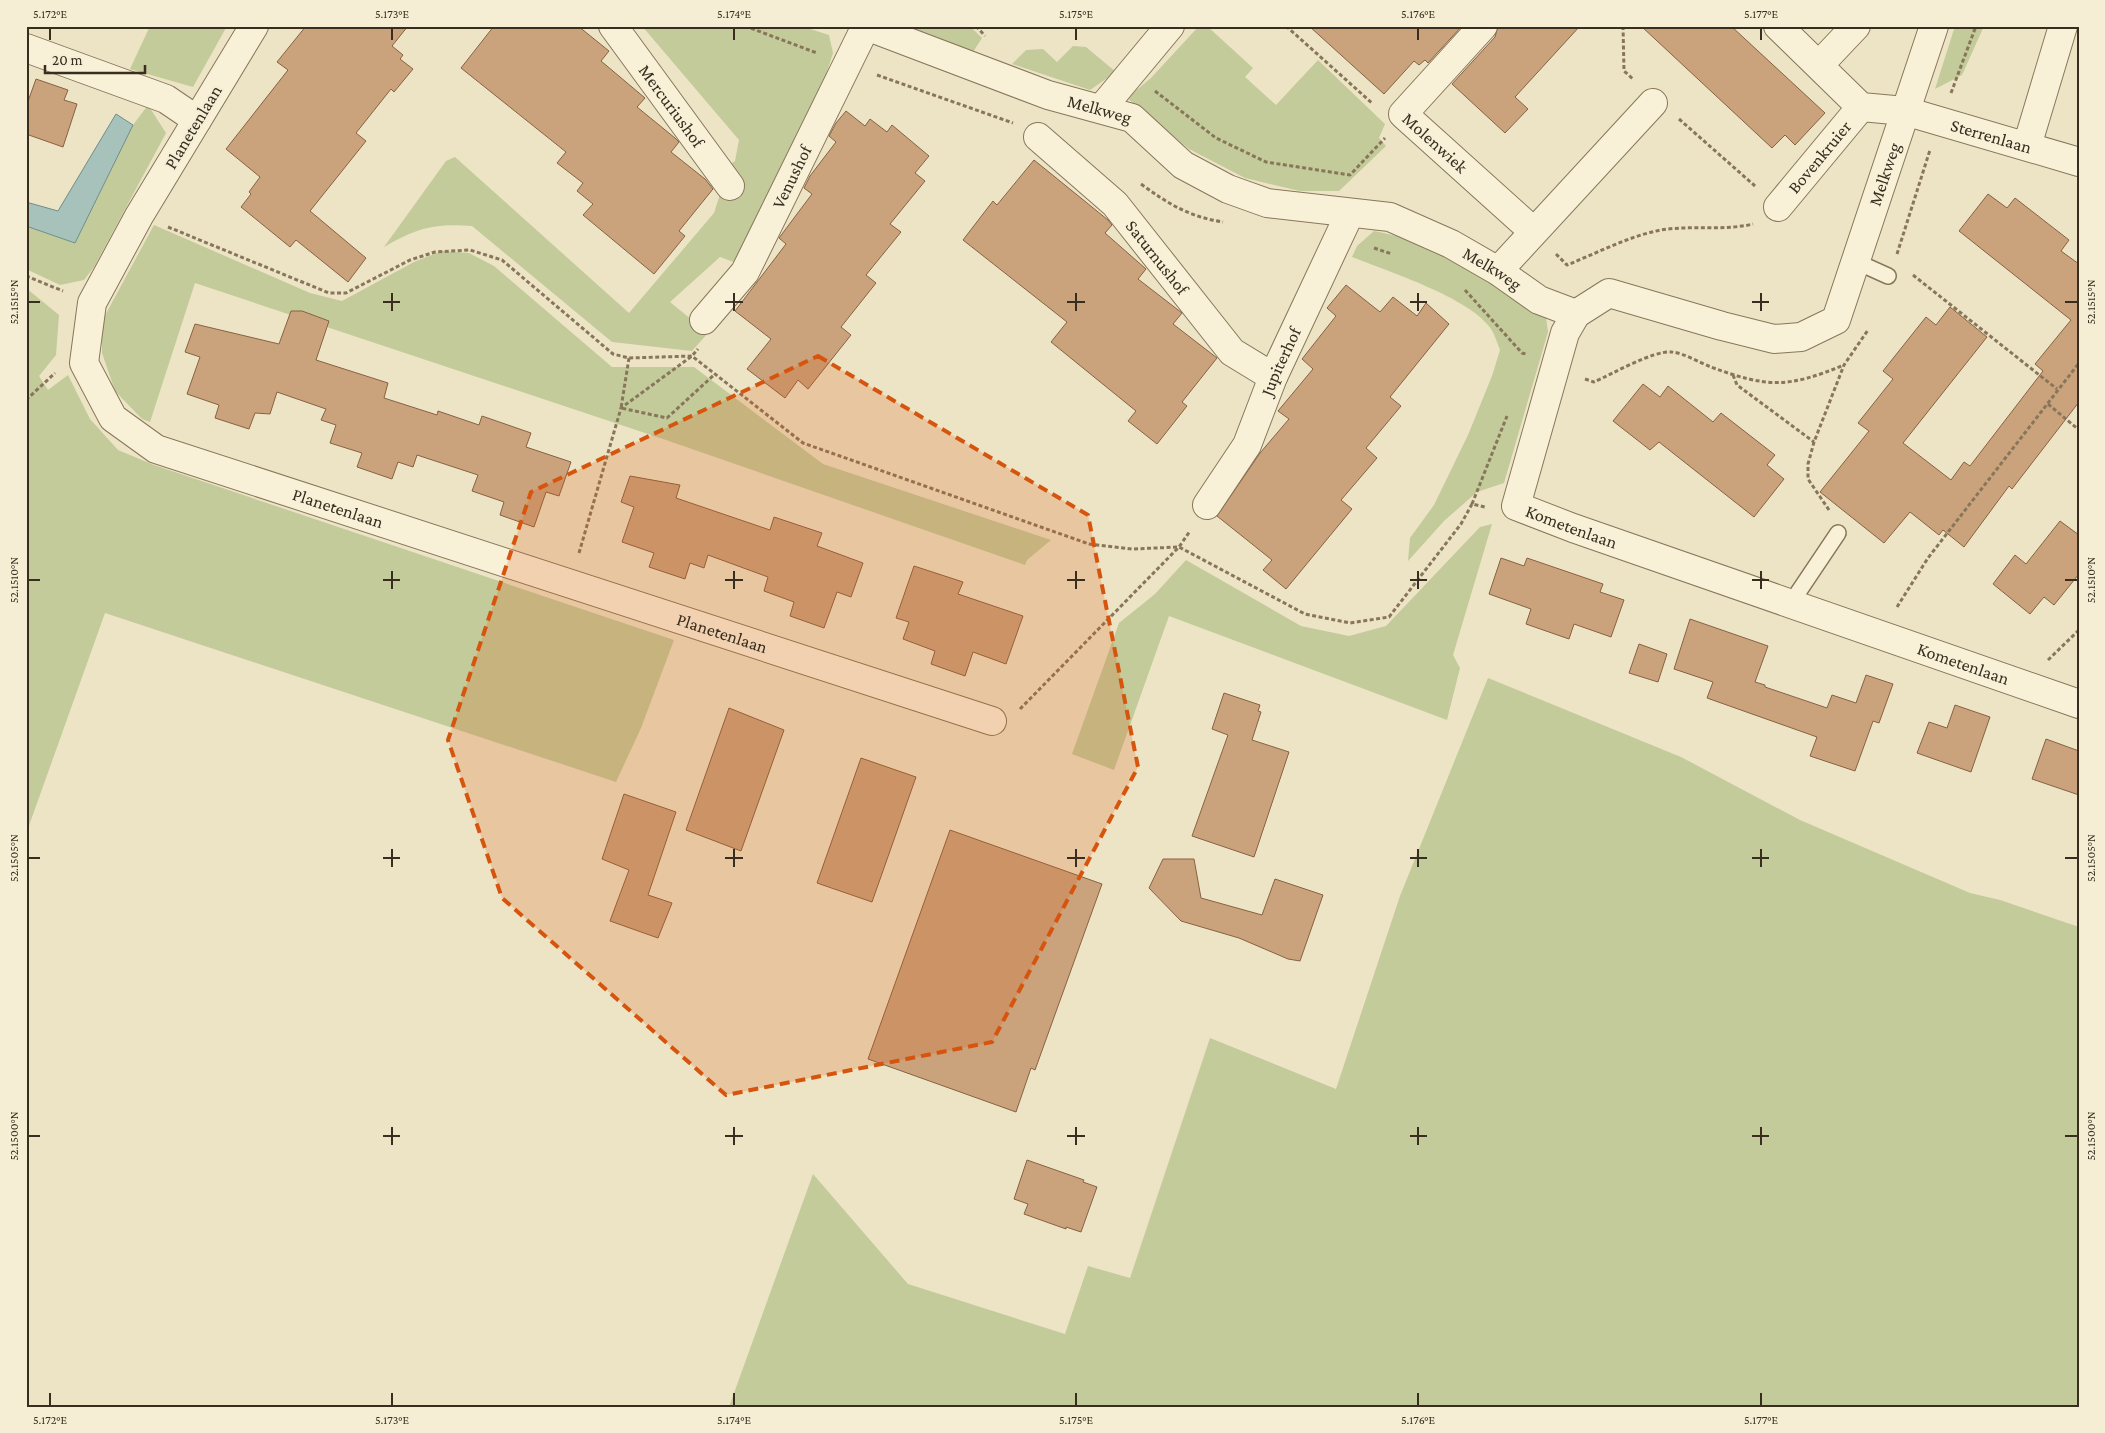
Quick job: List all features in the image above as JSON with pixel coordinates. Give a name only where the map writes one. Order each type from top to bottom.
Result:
[{"type":"street","name":"Planetenlaan","points":[[254,26],[139,216],[92,303],[84,363],[113,418],[156,449],[992,721]]},
{"type":"street","name":"Mercuriushof","points":[[613,26],[730,186]]},
{"type":"street","name":"Melkweg","points":[[866,26],[1048,95],[1132,118],[1183,165],[1228,190],[1267,203],[1390,217],[1451,244],[1498,271],[1539,300],[1576,314],[1609,293],[1774,339],[1801,337],[1836,320],[1857,262],[1934,26]]},
{"type":"street","name":"Venushof","points":[[704,320],[745,272],[866,26]]},
{"type":"street","points":[[1102,109],[1170,26]]},
{"type":"street","name":"Molenwiek","points":[[1482,26],[1403,114],[1533,231]]},
{"type":"street","name":"Bovenkruier","points":[[1778,26],[1862,106],[1905,111]]},
{"type":"street","points":[[1820,64],[1856,26]]},
{"type":"street","points":[[2027,146],[2063,26]]},
{"type":"street","points":[[26,48],[166,99],[197,120]]},
{"type":"street","points":[[1498,271],[1654,100]]},
{"type":"street","name":"Bovenkruier","points":[[1778,207],[1862,106]]},
{"type":"street","name":"Sterrenlaan","points":[[1905,111],[2079,162]]},
{"type":"street","name":"Saturnushof","points":[[1038,137],[1115,204],[1232,352],[1273,378]]},
{"type":"street","name":"Jupiterhof","points":[[1207,505],[1246,445],[1273,378],[1350,213]]},
{"type":"street","name":"Kometenlaan","points":[[1576,314],[1566,333],[1516,506],[1573,528],[2025,683],[2079,704]]},
{"type":"lane","points":[[1857,262],[1888,276]]},
{"type":"lane","points":[[1791,603],[1838,533]]},
{"type":"path","points":[[1286,26],[1375,106]]},
{"type":"path","points":[[1533,231],[1567,265],[1658,231],[1690,226],[1739,227],[1760,222],[1778,207],[1654,100],[1624,71],[1623,26]]},
{"type":"path","points":[[1132,73],[1216,138],[1266,162],[1350,175],[1390,132]]},
{"type":"path","points":[[139,216],[330,294],[346,294],[410,260],[435,252],[470,250],[502,260],[614,354],[628,358],[692,356],[803,443],[1089,544],[1132,549],[1180,547],[1305,614],[1350,623],[1389,617],[1462,524],[1472,504],[1509,411]]},
{"type":"path","points":[[1910,273],[2057,389]]},
{"type":"path","points":[[26,276],[92,303]]},
{"type":"path","points":[[1557,366],[1594,382],[1648,358],[1672,352],[1734,375],[1772,384],[1810,379],[1844,365]]},
{"type":"path","points":[[621,408],[692,356]]},
{"type":"path","points":[[570,583],[621,408],[628,358]]},
{"type":"path","points":[[26,400],[67,361],[84,363]]},
{"type":"path","points":[[1881,633],[1928,558],[2079,363]]},
{"type":"path","points":[[621,408],[666,418],[715,374]]},
{"type":"path","points":[[1734,375],[1737,385],[1814,442]]},
{"type":"path","points":[[2048,404],[2079,430]]},
{"type":"path","points":[[1472,504],[1506,513],[1516,506]]},
{"type":"path","points":[[992,721],[1022,708],[1180,547]]},
{"type":"path","points":[[2025,683],[2079,630]]},
{"type":"highlighted area","points":[[818,356],[1088,515],[1138,767],[992,1042],[726,1095],[502,898],[448,740],[531,492]]},
{"type":"green space","points":[[150,26],[227,26],[193,87],[130,69]]},
{"type":"green space","points":[[642,26],[801,26],[829,35],[833,53],[818,100],[739,264],[720,257],[670,302],[708,333],[692,351],[612,342],[472,226],[447,225],[426,228],[406,235],[384,247],[446,161],[455,157],[629,313],[714,213],[721,191],[718,173],[735,161],[739,140]]},
{"type":"green space","points":[[901,26],[970,26],[982,38],[973,52]]},
{"type":"green space","points":[[1199,26],[1207,26],[1253,68],[1245,77],[1276,105],[1318,60],[1385,124],[1379,138],[1386,146],[1339,191],[1300,191],[1245,178],[1189,149],[1127,98],[1151,78]]},
{"type":"green space","points":[[1955,26],[1984,26],[1962,75],[1935,89]]},
{"type":"green space","points":[[1073,46],[1086,47],[1116,72],[1090,90],[1012,64],[1026,50],[1043,49],[1057,62]]},
{"type":"green space","points":[[148,105],[166,133],[94,267],[84,280],[60,285],[26,269],[26,226],[75,243],[133,125]]},
{"type":"green space","points":[[154,225],[310,293],[342,301],[414,262],[442,251],[469,253],[494,266],[612,367],[694,367],[823,464],[1051,540],[1027,560],[1025,565],[666,440],[195,283],[150,422],[142,419],[115,391],[102,353],[102,321]]},
{"type":"green space","points":[[1374,231],[1421,244],[1443,253],[1486,276],[1546,317],[1548,332],[1504,483],[1477,492],[1444,521],[1408,561],[1410,538],[1434,505],[1468,435],[1492,376],[1500,350],[1491,329],[1481,318],[1466,307],[1427,287],[1352,257],[1357,246]]},
{"type":"green space","points":[[26,288],[59,315],[56,355],[39,376],[48,390],[68,375],[90,419],[118,450],[154,465],[674,640],[641,728],[616,782],[105,613],[26,834]]},
{"type":"green space","points":[[1492,524],[1453,655],[1460,668],[1447,720],[1169,616],[1114,770],[1072,754],[1119,623],[1155,594],[1186,560],[1301,626],[1349,636],[1386,626],[1480,527]]},
{"type":"green space","points":[[1488,678],[1681,757],[1800,820],[1970,893],[2000,900],[2079,927],[2079,1407],[729,1407],[813,1174],[908,1284],[1065,1334],[1088,1266],[1130,1278],[1210,1038],[1336,1089],[1400,896]]},
{"type":"water","points":[[116,114],[133,125],[75,243],[26,226],[26,202],[58,211]]},
{"type":"building","points":[[306,26],[408,26],[392,46],[403,55],[400,59],[413,69],[394,92],[391,89],[356,133],[366,141],[310,211],[366,258],[348,282],[296,240],[290,247],[241,207],[260,177],[226,149],[288,70],[277,62]]},
{"type":"building","points":[[494,26],[578,26],[609,51],[601,61],[645,98],[637,107],[679,142],[671,152],[705,179],[713,189],[679,231],[685,236],[654,274],[583,215],[593,204],[577,191],[583,183],[557,163],[566,152],[461,68]]},
{"type":"building","points":[[1309,26],[1462,26],[1428,63],[1425,60],[1419,65],[1414,61],[1384,94]]},
{"type":"building","points":[[1498,26],[1580,26],[1515,97],[1528,109],[1505,133],[1452,84],[1495,37]]},
{"type":"building","points":[[1641,26],[1731,26],[1825,113],[1795,145],[1785,135],[1772,148]]},
{"type":"building","points":[[36,79],[68,90],[64,100],[77,104],[63,147],[26,134],[26,107]]},
{"type":"building","points":[[846,111],[865,126],[870,119],[887,132],[892,125],[929,156],[915,173],[925,181],[890,224],[901,232],[866,275],[876,283],[841,327],[851,335],[808,389],[798,380],[785,398],[747,369],[771,339],[735,311],[786,244],[779,238],[812,194],[804,188],[810,176],[836,142],[829,136],[836,123]]},
{"type":"building","points":[[1034,160],[1108,220],[1112,225],[1105,233],[1146,269],[1138,279],[1182,313],[1173,324],[1217,358],[1182,402],[1187,406],[1157,444],[1128,421],[1136,411],[1051,342],[1067,322],[963,240],[993,201],[997,205]]},
{"type":"building","points":[[1988,194],[2007,208],[2015,198],[2069,240],[2061,251],[2079,264],[2079,402],[2012,489],[2009,486],[1964,547],[1943,530],[1939,535],[1910,512],[1884,543],[1820,492],[1869,431],[1858,423],[1893,379],[1883,371],[1926,317],[1936,325],[1950,307],[1987,337],[1903,443],[1951,480],[1964,462],[1970,466],[2043,371],[2035,364],[2071,320],[1959,231]]},
{"type":"building","points":[[1346,285],[1380,312],[1393,297],[1417,316],[1426,303],[1449,324],[1390,397],[1401,406],[1366,448],[1377,458],[1341,500],[1352,509],[1286,589],[1263,570],[1272,560],[1217,516],[1260,453],[1289,419],[1278,411],[1313,369],[1302,359],[1336,316],[1327,308]]},
{"type":"building","points":[[291,311],[302,311],[329,321],[316,360],[388,383],[384,398],[437,415],[438,411],[479,425],[482,416],[531,433],[526,447],[571,462],[559,496],[546,492],[534,527],[500,515],[504,502],[472,491],[478,475],[417,455],[413,467],[398,462],[392,479],[357,467],[362,453],[330,443],[336,425],[321,420],[326,409],[277,392],[270,414],[255,413],[249,429],[215,418],[219,405],[187,394],[200,357],[185,352],[195,324],[279,344]]},
{"type":"building","points":[[1643,384],[1660,397],[1668,386],[1713,422],[1721,413],[1775,455],[1767,465],[1784,479],[1754,517],[1659,442],[1650,450],[1613,421]]},
{"type":"building","points":[[630,476],[680,485],[676,498],[770,530],[774,517],[822,533],[817,546],[863,563],[851,597],[837,592],[824,628],[790,616],[794,602],[764,591],[768,577],[708,555],[704,568],[690,563],[685,579],[649,567],[654,553],[622,542],[634,507],[621,502]]},
{"type":"building","points":[[2060,521],[2079,535],[2079,574],[2054,605],[2044,597],[2030,614],[1993,584],[2015,555],[2026,564]]},
{"type":"building","points":[[1501,558],[1524,566],[1527,558],[1603,584],[1600,592],[1624,600],[1611,637],[1574,624],[1569,639],[1526,624],[1531,609],[1489,594]]},
{"type":"building","points":[[914,566],[963,582],[958,594],[1023,616],[1006,664],[973,652],[965,676],[931,664],[935,651],[903,639],[909,622],[896,618]]},
{"type":"building","points":[[1690,619],[1768,646],[1755,682],[1827,708],[1832,695],[1856,703],[1866,675],[1893,684],[1879,723],[1873,721],[1855,771],[1810,756],[1817,737],[1707,698],[1713,682],[1674,669]]},
{"type":"building","points":[[1639,644],[1667,654],[1658,682],[1629,673]]},
{"type":"building","points":[[1224,693],[1260,705],[1258,711],[1261,712],[1252,740],[1289,752],[1254,857],[1192,836],[1228,735],[1212,729]]},
{"type":"building","points":[[1955,705],[1990,717],[1971,772],[1917,753],[1929,722],[1947,728]]},
{"type":"building","points":[[729,708],[784,730],[741,851],[686,830]]},
{"type":"building","points":[[2046,739],[2079,751],[2079,795],[2032,779]]},
{"type":"building","points":[[861,758],[916,777],[872,902],[817,883]]},
{"type":"building","points":[[624,794],[676,812],[648,895],[672,903],[658,938],[610,921],[629,870],[602,859]]},
{"type":"building","points":[[950,830],[1102,884],[1035,1070],[1031,1068],[1016,1112],[868,1059]]},
{"type":"building","points":[[1163,859],[1194,859],[1201,898],[1262,915],[1275,879],[1323,895],[1300,961],[1288,959],[1239,938],[1181,921],[1149,888]]},
{"type":"building","points":[[1027,1160],[1084,1180],[1083,1182],[1097,1187],[1081,1232],[1066,1227],[1066,1229],[1024,1214],[1028,1204],[1014,1199]]}]
